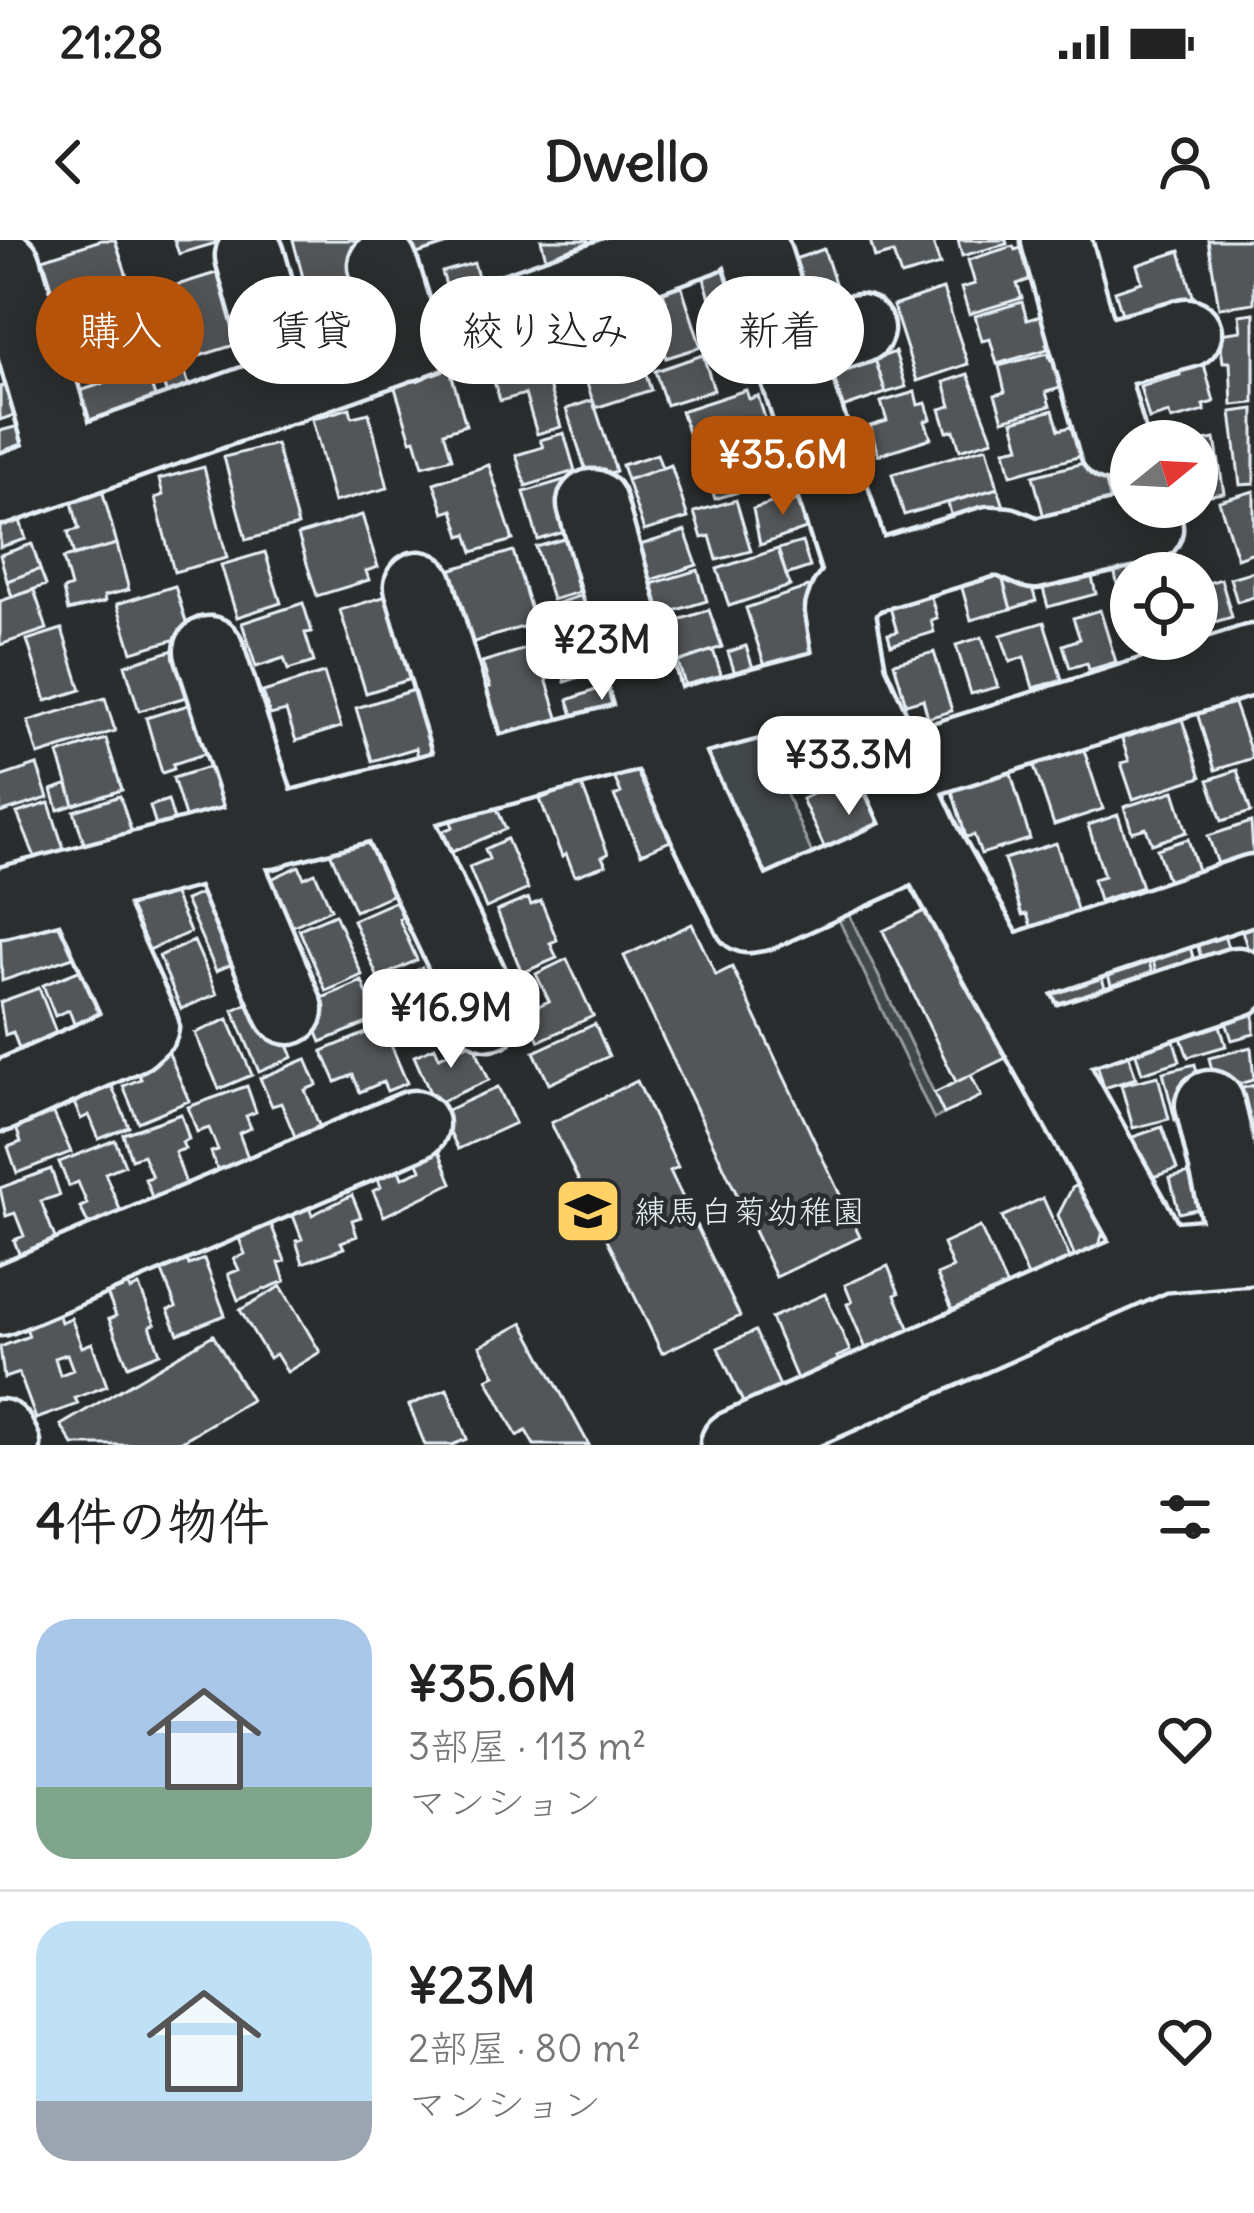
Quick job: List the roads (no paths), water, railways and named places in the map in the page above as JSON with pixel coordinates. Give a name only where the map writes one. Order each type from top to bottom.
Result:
[{"type":"street","points":[[752,240],[764,276]]},
{"type":"street","points":[[1056,240],[1110,433]]},
{"type":"street","points":[[0,490],[692,242]]},
{"type":"street","points":[[250,256],[287,389]]},
{"type":"street","points":[[383,265],[408,346]]},
{"type":"street","points":[[7,266],[66,467]]},
{"type":"street","points":[[1089,359],[1187,333]]},
{"type":"street","points":[[800,384],[861,580]]},
{"type":"street","points":[[592,504],[657,731],[748,918],[926,841]]},
{"type":"street","points":[[1148,528],[1034,554],[990,541],[861,580],[840,610],[852,678],[926,841],[1158,1258]]},
{"type":"street","points":[[419,586],[476,777]]},
{"type":"street","points":[[209,651],[244,841],[289,1010]]},
{"type":"street","points":[[897,771],[1254,659]]},
{"type":"street","points":[[0,903],[852,678]]},
{"type":"street","points":[[388,802],[490,1015]]},
{"type":"street","points":[[0,1097],[131,1038],[144,1026],[80,884]]},
{"type":"street","points":[[1002,974],[1254,889]]},
{"type":"street","points":[[1043,1046],[1237,982]]},
{"type":"street","points":[[735,1445],[1158,1258],[1249,1251],[1210,1105]]},
{"type":"street","points":[[0,1301],[414,1125]]},
{"type":"street","points":[[0,1434],[6,1445]]},
{"type":"place","name":"練馬白菊幼稚園","points":[[588,1211]]}]
